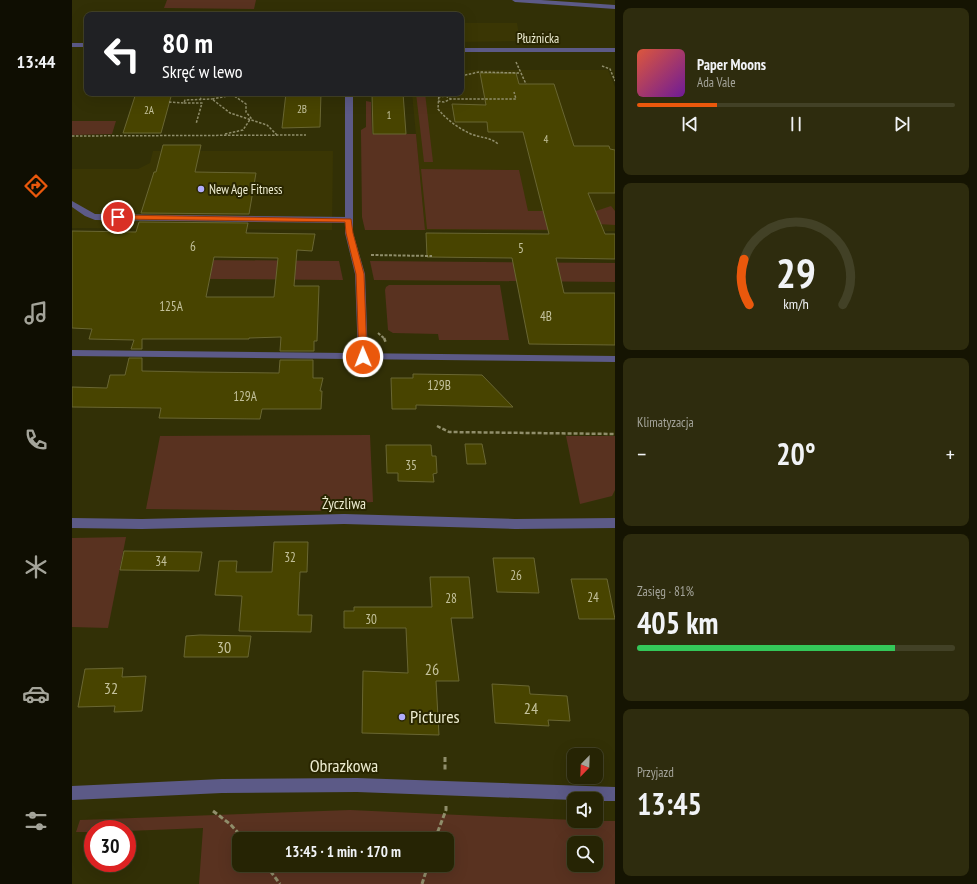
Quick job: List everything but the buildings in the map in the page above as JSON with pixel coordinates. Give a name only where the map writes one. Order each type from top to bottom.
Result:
[{"type":"street","points":[[515,0],[615,7]]},
{"type":"street","points":[[72,45],[84,45]]},
{"type":"street","name":"Płużnicka","points":[[464,50],[615,50]]},
{"type":"street","points":[[349,96],[349,233],[360,274],[363,357]]},
{"type":"street","points":[[72,204],[79,207],[86,215],[94,217],[349,220]]},
{"type":"street","points":[[72,353],[615,359]]},
{"type":"street","name":"Życzliwa","points":[[72,523],[142,524],[344,519],[515,524],[615,523]]},
{"type":"street","name":"Obrazkowa","points":[[72,792],[222,786],[357,784],[615,794]]},
{"type":"path","points":[[516,58],[519,73]]},
{"type":"path","points":[[602,66],[610,69],[615,81]]},
{"type":"path","points":[[464,75],[479,72],[519,73],[525,78],[526,84]]},
{"type":"path","points":[[438,101],[444,102],[451,99],[516,99],[514,92]]},
{"type":"path","points":[[200,100],[202,96]]},
{"type":"path","points":[[184,102],[185,100],[212,99],[228,96]]},
{"type":"path","points":[[234,96],[246,104],[246,112],[251,118],[250,120]]},
{"type":"path","points":[[451,99],[443,96],[438,97],[438,109],[448,122],[472,134],[492,139],[498,144]]},
{"type":"path","points":[[212,99],[230,113],[267,125],[278,136]]},
{"type":"path","points":[[169,102],[202,103],[196,124]]},
{"type":"path","points":[[220,136],[243,130],[250,120]]},
{"type":"path","points":[[72,136],[306,135]]},
{"type":"path","points":[[365,255],[432,256]]},
{"type":"path","points":[[437,426],[449,432],[615,434]]},
{"type":"path","points":[[438,832],[446,810]]},
{"type":"path","points":[[213,811],[230,824],[237,832]]},
{"type":"path","points":[[271,872],[280,884]]},
{"type":"path","points":[[422,884],[426,872]]},
{"type":"shaded area","points":[[167,0],[256,0],[254,9],[164,8]]},
{"type":"shaded area","points":[[464,23],[517,23],[520,41],[464,42]]},
{"type":"shaded area","points":[[464,70],[608,70],[615,87],[615,231],[425,230],[412,96],[464,96]]},
{"type":"shaded area","points":[[416,96],[425,96],[433,162],[424,162]]},
{"type":"shaded area","points":[[366,101],[371,102],[372,134],[416,134],[425,230],[365,230],[362,217],[361,130],[366,127]]},
{"type":"shaded area","points":[[72,121],[116,121],[112,134],[72,135]]},
{"type":"shaded area","points":[[153,151],[333,151],[332,230],[72,228],[72,169],[138,169],[150,163]]},
{"type":"shaded area","points":[[421,169],[519,170],[528,211],[567,211],[572,230],[427,229]]},
{"type":"shaded area","points":[[611,206],[615,211],[615,225],[580,223],[572,219]]},
{"type":"shaded area","points":[[72,259],[339,261],[343,280],[72,278]]},
{"type":"shaded area","points":[[370,261],[615,263],[615,282],[374,280]]},
{"type":"shaded area","points":[[389,285],[500,285],[509,340],[439,340],[438,334],[393,333],[388,330],[385,290]]},
{"type":"shaded area","points":[[370,435],[373,502],[339,504],[332,511],[146,509],[160,436]]},
{"type":"shaded area","points":[[566,436],[615,436],[615,490],[612,496],[580,504]]},
{"type":"shaded area","points":[[126,537],[108,628],[72,627],[72,538]]},
{"type":"shaded area","points":[[350,810],[567,820],[567,828],[603,828],[603,821],[615,821],[615,884],[199,884],[203,828],[136,831],[136,820],[84,820],[84,832],[76,832],[80,820]]},
{"type":"place","name":"New Age Fitness","points":[[201,189]]},
{"type":"place","name":"Pictures","points":[[402,717]]},
{"type":"route","points":[[118,217],[349,220],[349,233],[360,274],[363,357]]}]
